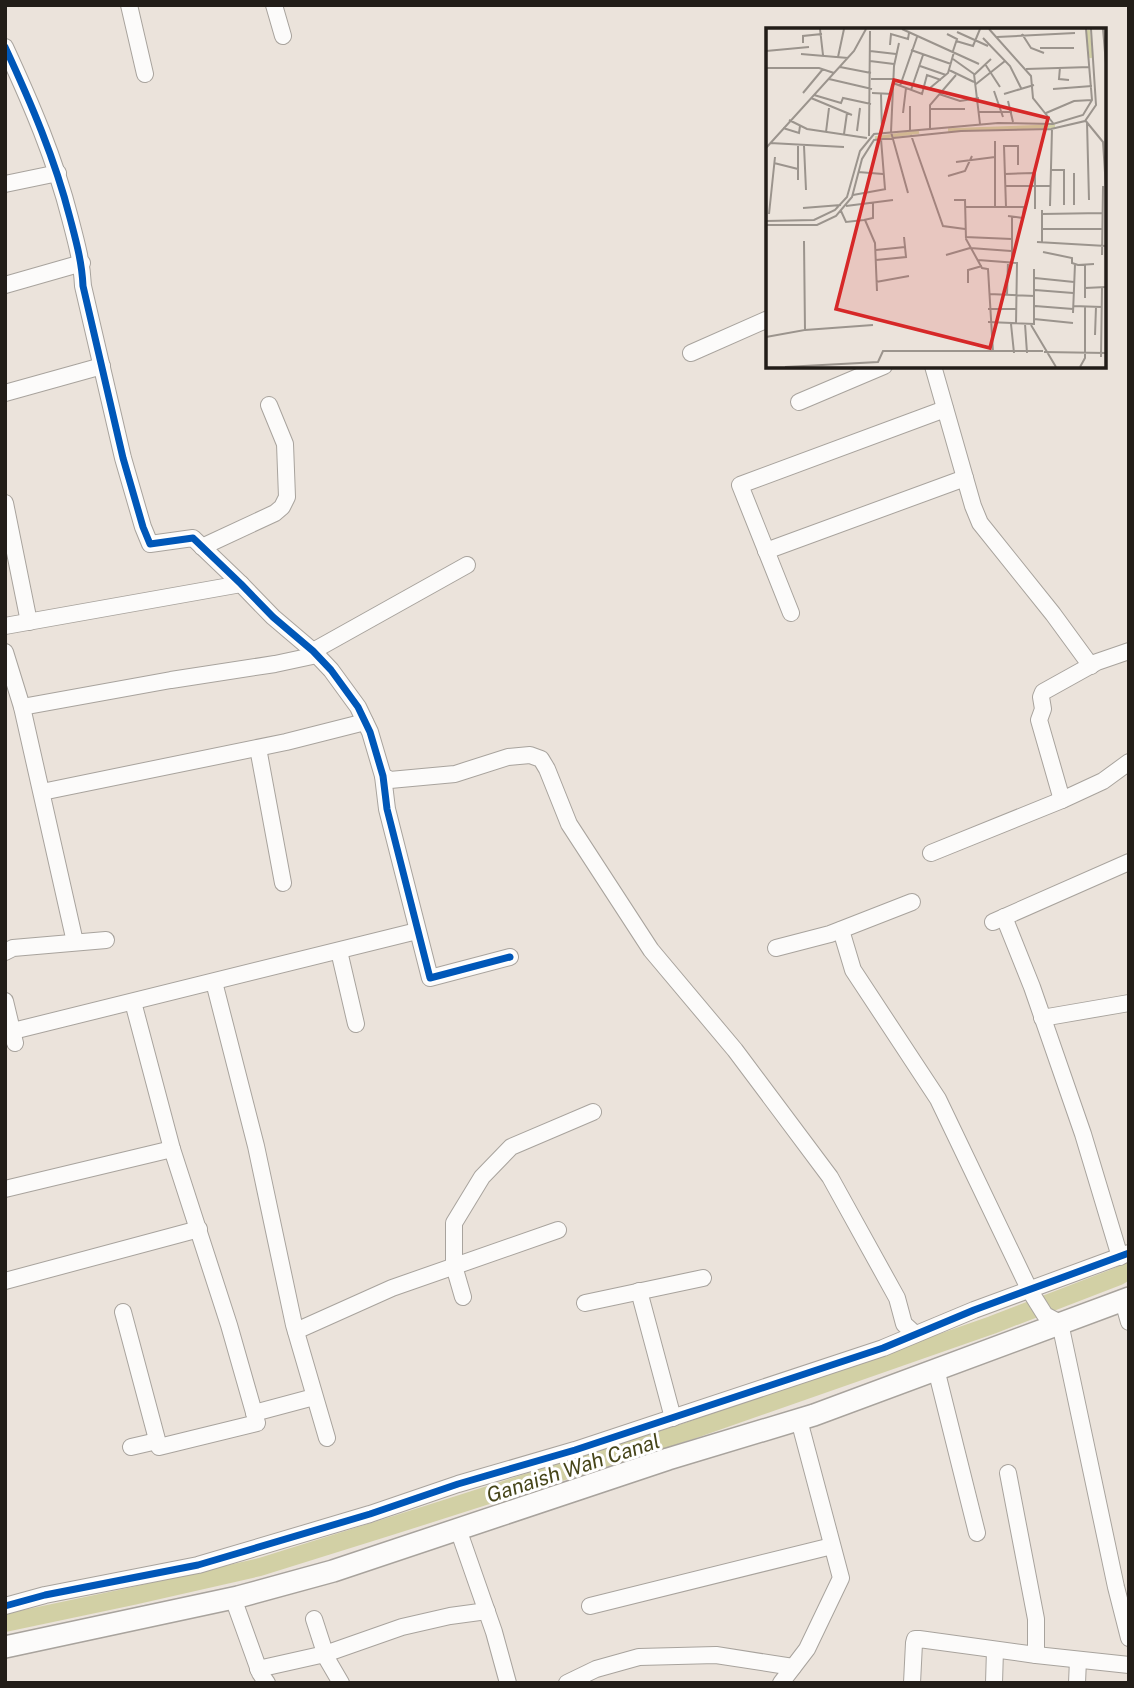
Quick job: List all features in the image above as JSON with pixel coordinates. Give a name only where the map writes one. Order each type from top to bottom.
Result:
[{"type":"street","points":[[129,5],[145,74]]},
{"type":"street","points":[[274,5],[283,36]]},
{"type":"street","points":[[5,47],[58,173],[82,263],[83,286],[123,458],[150,544],[193,538],[273,617],[315,653],[358,707],[370,732],[383,776],[387,809],[430,978],[510,957]]},
{"type":"street","points":[[5,184],[58,173]]},
{"type":"street","points":[[5,285],[82,263]]},
{"type":"street","points":[[691,353],[766,321]]},
{"type":"street","points":[[5,393],[102,366]]},
{"type":"street","points":[[799,402],[879,368]]},
{"type":"street","points":[[934,368],[980,523],[1054,614],[1091,666]]},
{"type":"street","points":[[202,547],[275,513],[287,497],[285,444],[269,405]]},
{"type":"street","points":[[791,613],[740,485],[945,409]]},
{"type":"street","points":[[766,551],[965,478]]},
{"type":"street","points":[[5,503],[29,622]]},
{"type":"street","points":[[22,707],[275,664],[315,653],[467,565]]},
{"type":"street","points":[[5,626],[241,584]]},
{"type":"street","points":[[1062,800],[1039,720],[1043,709],[1043,692],[1091,666],[1129,651]]},
{"type":"street","points":[[5,652],[22,707],[75,942]]},
{"type":"street","points":[[41,792],[258,748],[365,722]]},
{"type":"street","points":[[258,748],[283,883]]},
{"type":"street","points":[[383,776],[390,780],[456,774],[508,757],[530,755],[541,759],[569,824],[651,950],[736,1050],[830,1177],[897,1298],[904,1324],[915,1334]]},
{"type":"street","points":[[931,853],[1062,800],[1103,781],[1129,762]]},
{"type":"street","points":[[5,1606],[45,1595],[198,1565],[575,1450],[883,1348],[974,1310],[1032,1293],[1124,1255],[1042,1018],[998,920],[1129,862]]},
{"type":"street","points":[[776,948],[841,930],[912,902]]},
{"type":"street","points":[[841,930],[853,970],[938,1099],[1032,1293],[1053,1319],[1122,1585],[1129,1638]]},
{"type":"street","points":[[5,1001],[14,1037],[134,1002],[417,931]]},
{"type":"street","points":[[5,952],[13,948],[106,940]]},
{"type":"street","points":[[339,951],[356,1024]]},
{"type":"street","points":[[214,982],[258,1158],[296,1331],[327,1438]]},
{"type":"street","points":[[123,1312],[159,1447],[257,1423],[229,1325],[172,1149],[134,1002]]},
{"type":"street","points":[[1042,1018],[1129,1003]]},
{"type":"street","points":[[463,1297],[454,1266],[454,1223],[482,1177],[511,1147],[593,1112]]},
{"type":"street","points":[[5,1189],[172,1149]]},
{"type":"street","points":[[5,1280],[199,1229]]},
{"type":"street","points":[[296,1331],[391,1288],[558,1230]]},
{"type":"street","points":[[585,1303],[703,1279]]},
{"type":"street","points":[[639,1292],[673,1418]]},
{"type":"street","points":[[5,1647],[233,1598],[333,1571],[668,1459],[799,1420],[936,1369],[1053,1319],[1126,1299],[1129,1322]]},
{"type":"street","points":[[936,1369],[978,1534]]},
{"type":"street","points":[[254,1413],[314,1398]]},
{"type":"street","points":[[781,1683],[807,1649],[841,1578],[799,1420]]},
{"type":"street","points":[[131,1447],[157,1441]]},
{"type":"street","points":[[1007,1473],[1036,1619],[1036,1655]]},
{"type":"street","points":[[458,1529],[487,1611],[508,1683]]},
{"type":"street","points":[[590,1606],[832,1546]]},
{"type":"street","points":[[233,1598],[263,1676],[402,1627],[487,1611]]},
{"type":"street","points":[[314,1619],[325,1654],[341,1683]]},
{"type":"street","points":[[912,1683],[915,1640],[1129,1665]]},
{"type":"street","points":[[994,1683],[995,1650]]},
{"type":"street","points":[[567,1683],[596,1669],[639,1657],[716,1655],[793,1667]]},
{"type":"street","points":[[1077,1683],[1078,1660]]},
{"type":"waterway","name":"Ganaish Wah Canal","points":[[5,1623],[260,1567],[388,1527],[689,1431],[992,1325],[1129,1270]]},
{"type":"cycle path","points":[[5,47],[42,131],[64,196],[123,458],[150,544],[193,538],[273,617],[313,651],[331,670],[358,707],[370,732],[383,776],[387,809],[430,978],[510,957]]},
{"type":"cycle path","points":[[5,1606],[45,1595],[198,1565],[575,1450],[883,1348],[974,1310],[1129,1253]]}]
